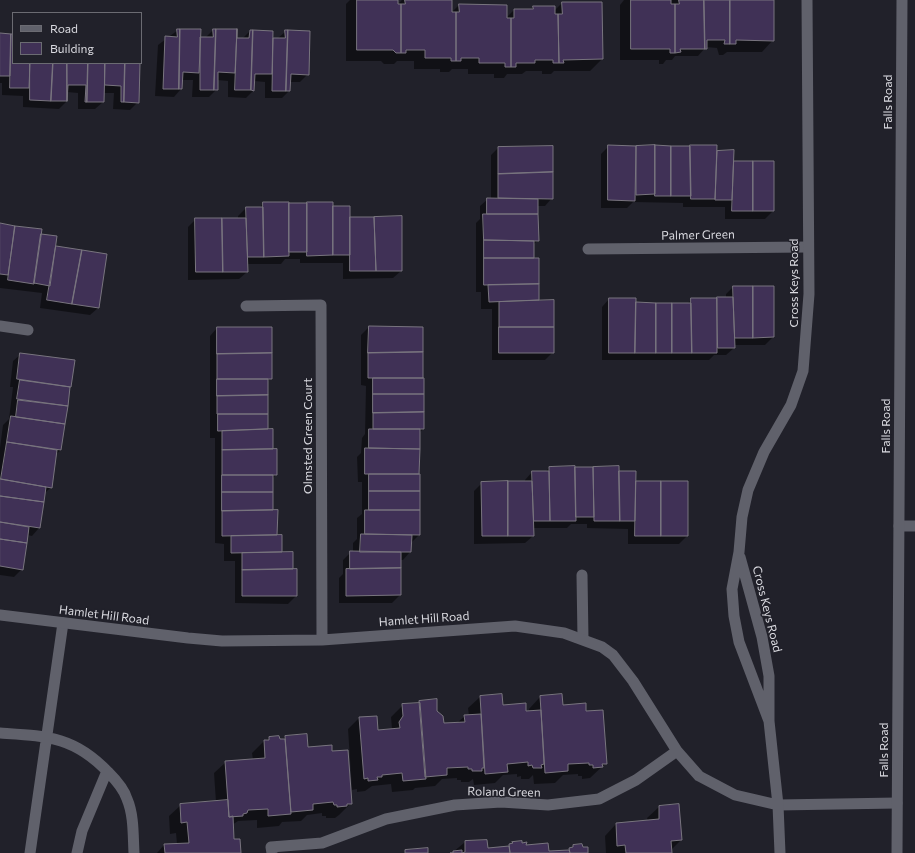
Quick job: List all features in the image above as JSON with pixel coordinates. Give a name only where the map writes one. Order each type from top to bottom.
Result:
[{"type":"street","name":"Cross Keys Road","points":[[769,721],[739,642],[734,616],[732,589],[742,517],[748,490],[764,452],[791,405],[803,371],[808,294],[807,0]]},
{"type":"street","name":"Falls Road","points":[[897,853],[902,0]]},
{"type":"street","name":"Palmer Green","points":[[588,250],[808,247]]},
{"type":"street","name":"Olmsted Green Court","points":[[246,306],[320,305],[322,640]]},
{"type":"street","points":[[0,326],[28,330]]},
{"type":"street","points":[[899,526],[915,526]]},
{"type":"street","name":"Cross Keys Road","points":[[738,552],[762,637],[769,676],[769,721],[778,805],[780,853]]},
{"type":"street","points":[[582,574],[583,639]]},
{"type":"street","name":"Hamlet Hill Road","points":[[0,615],[222,641],[322,640],[515,626],[564,633],[602,647],[613,655],[634,681],[677,751],[698,776],[736,795],[778,805],[897,803]]},
{"type":"street","points":[[30,853],[63,623]]},
{"type":"street","points":[[0,733],[46,736],[76,746],[98,761],[128,798],[133,826],[134,853]]},
{"type":"street","name":"Roland Green","points":[[272,853],[271,847],[322,848],[386,819],[455,805],[501,802],[548,805],[600,799],[636,780],[677,751]]},
{"type":"street","points":[[77,853],[82,831],[107,771]]},
{"type":"building","points":[[357,0],[398,0],[398,4],[401,4],[401,53],[396,53],[393,50],[357,50]]},
{"type":"building","points":[[405,0],[452,0],[452,12],[456,12],[456,61],[451,61],[451,58],[425,58],[425,50],[406,50],[406,53],[401,53],[401,4],[405,4]]},
{"type":"building","points":[[631,0],[671,0],[671,4],[675,4],[675,53],[670,53],[670,49],[631,49]]},
{"type":"building","points":[[679,0],[704,0],[705,49],[680,49],[681,52],[675,53],[675,4],[679,4]]},
{"type":"building","points":[[704,0],[730,0],[730,44],[724,44],[725,40],[707,40],[707,49],[705,49]]},
{"type":"building","points":[[730,0],[774,0],[774,41],[736,40],[736,44],[730,44]]},
{"type":"building","points":[[562,2],[602,2],[603,59],[563,60],[564,63],[559,63],[558,14],[562,14]]},
{"type":"building","points":[[459,4],[507,5],[507,18],[511,18],[511,67],[505,67],[505,63],[479,63],[479,58],[461,58],[461,61],[456,61],[456,12],[459,12]]},
{"type":"building","points":[[533,6],[555,6],[555,14],[558,14],[559,63],[553,63],[553,60],[535,60],[535,63],[516,63],[516,67],[511,67],[511,18],[514,18],[514,9],[533,9]]},
{"type":"building","points":[[177,29],[180,29],[179,89],[163,89],[165,36],[177,37]]},
{"type":"building","points":[[180,29],[201,29],[199,73],[183,72],[182,89],[179,89]]},
{"type":"building","points":[[213,29],[216,29],[214,90],[200,90],[200,37],[213,37]]},
{"type":"building","points":[[216,29],[237,29],[235,73],[218,72],[218,90],[214,90]]},
{"type":"building","points":[[237,29],[237,38],[249,38],[250,30],[253,30],[251,90],[235,90]]},
{"type":"building","points":[[253,30],[273,31],[272,74],[255,74],[254,91],[251,90]]},
{"type":"building","points":[[285,30],[288,30],[286,91],[272,91],[273,38],[285,38]]},
{"type":"building","points":[[288,30],[310,31],[309,75],[291,74],[290,91],[286,91]]},
{"type":"building","points":[[0,33],[11,34],[10,76],[0,76]]},
{"type":"building","points":[[12,34],[12,64],[30,64],[29,88],[10,88]]},
{"type":"building","points":[[30,64],[53,64],[51,101],[30,100]]},
{"type":"building","points":[[53,64],[67,64],[67,101],[51,101]]},
{"type":"building","points":[[67,64],[88,64],[87,102],[85,102],[86,85],[68,85],[67,101]]},
{"type":"building","points":[[88,64],[105,64],[104,102],[87,102]]},
{"type":"building","points":[[105,64],[125,64],[124,102],[121,102],[121,86],[105,85]]},
{"type":"building","points":[[125,64],[140,64],[139,103],[124,102]]},
{"type":"building","points":[[608,145],[636,146],[635,201],[608,200]]},
{"type":"building","points":[[655,145],[671,146],[671,196],[655,196]]},
{"type":"building","points":[[655,145],[655,194],[636,195],[636,146]]},
{"type":"building","points":[[690,145],[717,145],[715,199],[691,199]]},
{"type":"building","points":[[553,146],[553,172],[498,174],[498,147]]},
{"type":"building","points":[[671,146],[690,146],[691,196],[671,196]]},
{"type":"building","points":[[734,150],[732,200],[715,200],[717,151]]},
{"type":"building","points":[[734,161],[753,161],[753,211],[732,211]]},
{"type":"building","points":[[753,161],[774,161],[774,211],[753,211]]},
{"type":"building","points":[[553,172],[553,199],[498,198],[498,174]]},
{"type":"building","points":[[487,198],[538,199],[538,214],[487,214]]},
{"type":"building","points":[[263,202],[289,202],[289,256],[264,257]]},
{"type":"building","points":[[307,202],[333,202],[333,255],[307,256]]},
{"type":"building","points":[[289,203],[307,203],[307,252],[289,252]]},
{"type":"building","points":[[333,206],[350,206],[350,255],[333,255]]},
{"type":"building","points":[[246,207],[263,207],[264,257],[248,257]]},
{"type":"building","points":[[483,214],[538,214],[539,241],[484,240]]},
{"type":"building","points":[[402,216],[402,271],[376,271],[374,217]]},
{"type":"building","points":[[350,217],[374,217],[376,271],[350,271]]},
{"type":"building","points":[[195,218],[222,218],[223,272],[196,272]]},
{"type":"building","points":[[222,218],[246,218],[248,272],[223,272]]},
{"type":"building","points":[[0,223],[15,226],[8,275],[0,274]]},
{"type":"building","points":[[15,226],[42,229],[34,284],[8,280]]},
{"type":"building","points":[[41,234],[57,236],[50,286],[34,283]]},
{"type":"building","points":[[484,240],[534,241],[534,258],[484,258]]},
{"type":"building","points":[[56,246],[82,250],[72,304],[47,300]]},
{"type":"building","points":[[82,250],[107,254],[99,308],[72,304]]},
{"type":"building","points":[[484,258],[539,258],[539,284],[484,285]]},
{"type":"building","points":[[539,284],[539,300],[489,302],[488,285]]},
{"type":"building","points":[[733,286],[753,286],[753,338],[735,338]]},
{"type":"building","points":[[753,286],[774,286],[774,337],[753,338]]},
{"type":"building","points":[[717,297],[733,297],[735,348],[718,348]]},
{"type":"building","points":[[609,298],[636,298],[635,353],[609,353]]},
{"type":"building","points":[[691,298],[717,298],[717,353],[692,353]]},
{"type":"building","points":[[554,300],[554,327],[499,327],[499,302]]},
{"type":"building","points":[[636,302],[656,303],[656,353],[635,353]]},
{"type":"building","points":[[656,303],[672,303],[672,353],[656,353]]},
{"type":"building","points":[[672,303],[691,303],[692,353],[672,353]]},
{"type":"building","points":[[369,326],[423,327],[423,352],[368,353]]},
{"type":"building","points":[[217,327],[272,327],[272,353],[217,354]]},
{"type":"building","points":[[499,327],[554,327],[554,353],[499,353]]},
{"type":"building","points":[[423,352],[423,378],[368,378],[368,353]]},
{"type":"building","points":[[20,353],[75,360],[71,387],[17,379]]},
{"type":"building","points":[[272,353],[272,379],[217,379],[217,354]]},
{"type":"building","points":[[373,378],[424,378],[424,394],[373,394]]},
{"type":"building","points":[[217,379],[268,379],[268,395],[217,396]]},
{"type":"building","points":[[20,380],[70,387],[68,406],[17,399]]},
{"type":"building","points":[[373,394],[424,394],[424,412],[373,413]]},
{"type":"building","points":[[268,395],[268,414],[217,414],[217,396]]},
{"type":"building","points":[[18,400],[68,406],[65,424],[16,417]]},
{"type":"building","points":[[424,412],[424,429],[373,429],[373,413]]},
{"type":"building","points":[[218,414],[268,414],[268,429],[218,431]]},
{"type":"building","points":[[11,416],[65,424],[61,450],[7,442]]},
{"type":"building","points":[[273,429],[273,449],[222,450],[222,431]]},
{"type":"building","points":[[369,429],[420,429],[420,449],[369,448]]},
{"type":"building","points":[[7,442],[57,450],[52,488],[1,479]]},
{"type":"building","points":[[365,448],[420,449],[419,474],[365,474]]},
{"type":"building","points":[[277,449],[277,475],[222,475],[222,450]]},
{"type":"building","points":[[575,466],[576,521],[550,521],[549,467]]},
{"type":"building","points":[[619,466],[620,521],[594,521],[593,467]]},
{"type":"building","points":[[575,467],[593,467],[594,517],[576,517]]},
{"type":"building","points":[[532,471],[549,471],[550,521],[534,521]]},
{"type":"building","points":[[619,471],[636,471],[635,521],[620,521]]},
{"type":"building","points":[[369,474],[420,474],[420,491],[369,491]]},
{"type":"building","points":[[222,475],[273,475],[273,492],[222,492]]},
{"type":"building","points":[[0,479],[46,487],[44,502],[0,496]]},
{"type":"building","points":[[508,481],[532,481],[534,536],[508,536]]},
{"type":"building","points":[[508,481],[508,536],[482,536],[481,482]]},
{"type":"building","points":[[636,481],[661,481],[661,536],[635,536]]},
{"type":"building","points":[[661,481],[688,481],[688,536],[661,536]]},
{"type":"building","points":[[369,491],[420,491],[420,510],[369,510]]},
{"type":"building","points":[[222,492],[273,492],[273,510],[222,511]]},
{"type":"building","points":[[0,496],[44,502],[40,528],[0,522]]},
{"type":"building","points":[[278,510],[277,535],[222,536],[222,511]]},
{"type":"building","points":[[365,510],[420,510],[420,535],[365,534]]},
{"type":"building","points":[[0,522],[29,527],[27,543],[0,539]]},
{"type":"building","points":[[361,534],[412,535],[411,552],[360,552]]},
{"type":"building","points":[[282,535],[282,552],[231,553],[231,536]]},
{"type":"building","points":[[0,539],[27,543],[23,570],[0,566]]},
{"type":"building","points":[[350,551],[401,552],[401,568],[350,569]]},
{"type":"building","points":[[293,552],[293,569],[242,570],[242,553]]},
{"type":"building","points":[[401,568],[401,595],[346,596],[346,569]]},
{"type":"building","points":[[297,569],[297,596],[242,596],[242,570]]},
{"type":"building","points":[[502,694],[503,705],[526,703],[526,711],[541,710],[544,764],[541,765],[542,768],[533,768],[532,765],[528,766],[528,762],[507,764],[508,772],[485,774],[480,696]]},
{"type":"building","points":[[562,694],[563,705],[586,703],[586,711],[603,710],[607,764],[602,764],[603,767],[593,768],[593,765],[589,765],[589,763],[568,764],[568,771],[545,773],[540,696]]},
{"type":"building","points":[[437,699],[437,711],[443,716],[444,723],[465,722],[464,715],[481,714],[484,768],[482,768],[482,771],[472,771],[472,769],[468,769],[468,767],[447,768],[447,775],[425,777],[419,701]]},
{"type":"building","points":[[420,703],[426,779],[403,781],[402,773],[382,775],[382,777],[377,777],[378,780],[368,781],[368,778],[364,779],[359,717],[377,716],[378,730],[400,728],[399,722],[403,716],[402,704]]},
{"type":"building","points":[[307,734],[308,747],[332,745],[332,751],[348,750],[352,804],[337,807],[337,805],[334,805],[333,802],[313,804],[313,810],[291,812],[285,736]]},
{"type":"building","points":[[279,736],[280,739],[285,739],[291,814],[268,816],[268,809],[248,810],[247,813],[243,814],[243,816],[229,817],[225,761],[265,758],[264,740],[269,740],[269,737]]},
{"type":"building","points":[[228,800],[229,817],[233,816],[234,839],[240,839],[241,853],[165,853],[164,844],[189,843],[187,822],[181,823],[180,804]]},
{"type":"building","points":[[679,804],[682,840],[671,841],[672,853],[626,853],[625,845],[617,846],[616,823],[659,819],[659,806]]},
{"type":"building","points":[[487,840],[488,848],[509,846],[510,853],[462,853],[465,852],[465,841]]},
{"type":"building","points":[[522,841],[522,843],[527,842],[526,845],[548,843],[549,851],[569,850],[570,853],[510,853],[509,844],[513,843],[512,842]]},
{"type":"building","points":[[582,844],[583,847],[588,847],[588,853],[570,853],[569,848],[573,847],[573,845]]},
{"type":"building","points":[[428,848],[428,853],[405,853],[405,850]]},
{"type":"building","points":[[462,850],[462,853],[453,853],[453,851]]}]
